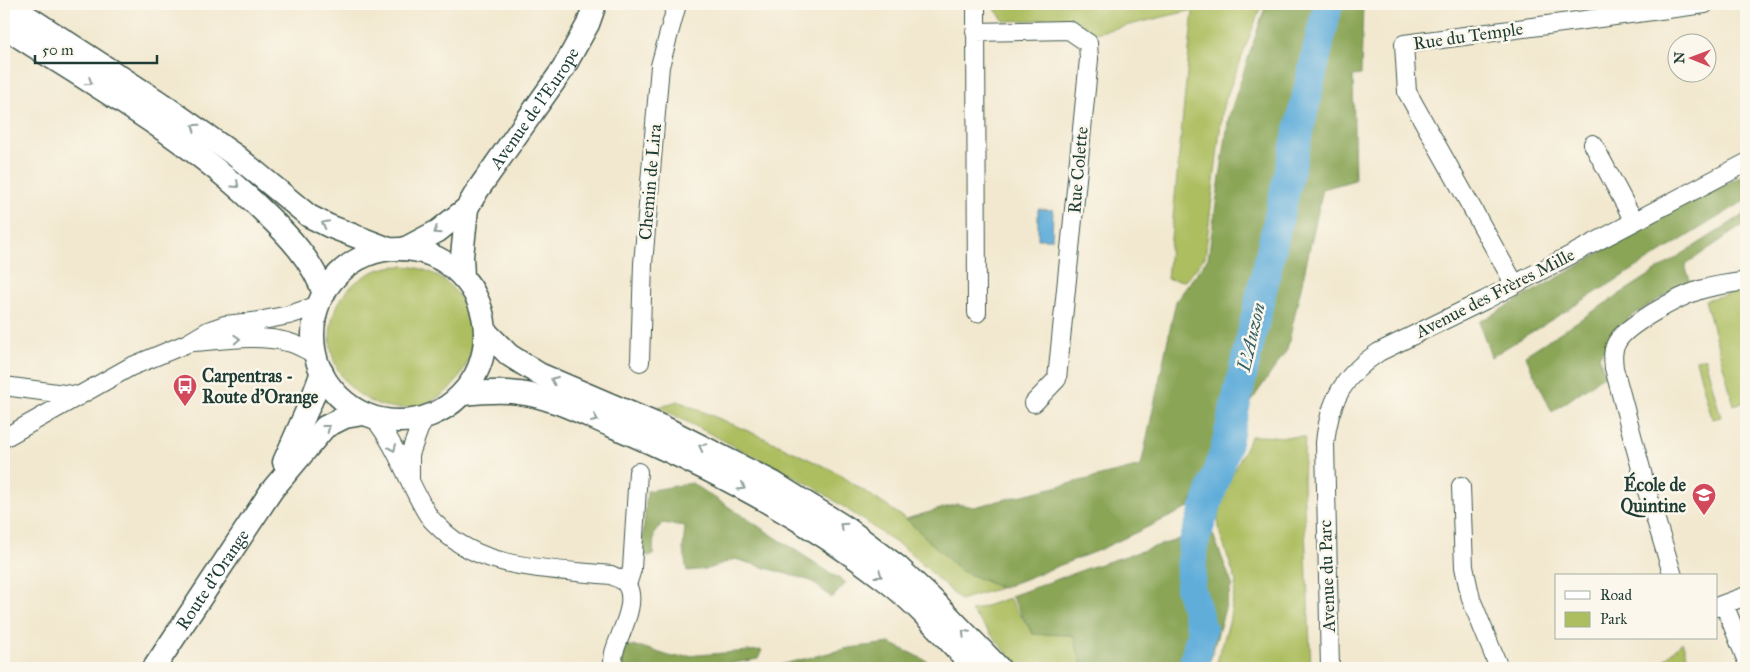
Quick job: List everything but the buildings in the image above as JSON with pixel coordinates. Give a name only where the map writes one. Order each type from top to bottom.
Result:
[{"type":"main road","points":[[8,4],[159,102],[236,156],[309,216],[329,226],[388,247],[426,253],[446,263],[463,277],[475,293],[482,312],[486,332],[480,365],[473,381],[452,404],[426,418],[409,421],[392,422],[368,416],[346,403],[332,389],[318,363],[313,338],[314,321],[321,299],[333,280],[358,259],[388,247]]},
{"type":"main road","name":"Avenue de l'Europe","points":[[463,277],[462,256],[467,208],[476,191],[567,62],[588,24],[595,4]]},
{"type":"main road","points":[[4,27],[179,140],[235,184],[293,242],[311,266],[319,280],[321,299]]},
{"type":"main road","name":"Avenue de l'Europe","points":[[388,247],[438,231],[467,208]]},
{"type":"main road","points":[[486,332],[509,355],[539,374],[663,427],[774,483],[848,529],[898,567],[999,668]]},
{"type":"main road","name":"Route d'Orange","points":[[272,490],[312,399],[318,363]]},
{"type":"main road","points":[[463,394],[519,392],[566,406],[654,443],[728,480],[808,524],[889,583],[937,627],[974,668]]},
{"type":"main road","name":"Route d'Orange","points":[[154,668],[272,490],[325,427],[345,417],[368,416]]},
{"type":"street","name":"Chemin de Lira","points":[[640,362],[643,264],[660,66],[677,4]]},
{"type":"street","points":[[976,4],[977,313]]},
{"type":"street","name":"Rue du Temple","points":[[1514,283],[1407,92],[1404,44],[1705,4]]},
{"type":"street","name":"Rue Colette","points":[[975,32],[1069,30],[1088,43],[1089,59],[1057,379],[1034,404]]},
{"type":"street","points":[[1593,144],[1634,221]]},
{"type":"street","name":"Avenue des Frères Mille","points":[[1325,485],[1324,443],[1332,405],[1351,375],[1364,362],[1379,352],[1485,300],[1514,283],[1746,163]]},
{"type":"street","points":[[1671,574],[1647,491],[1612,355],[1617,342],[1634,326],[1674,301],[1698,290],[1746,281]]},
{"type":"street","points":[[4,438],[130,367],[188,343],[208,331],[225,325],[289,315],[321,299]]},
{"type":"street","points":[[188,343],[272,339],[287,342],[318,363]]},
{"type":"street","points":[[4,386],[79,396]]},
{"type":"street","points":[[368,416],[387,433],[420,502],[430,518],[446,534],[466,549],[490,559],[516,564],[611,575],[627,585],[630,594],[630,607],[614,654],[612,668]]},
{"type":"street","points":[[410,478],[410,454],[419,430],[426,418]]},
{"type":"street","points":[[627,585],[632,569],[638,472]]},
{"type":"street","name":"Avenue du Parc","points":[[1325,485],[1330,668]]},
{"type":"street","points":[[1461,486],[1464,568],[1471,599],[1499,668]]},
{"type":"street","points":[[1746,596],[1720,605],[1746,659]]},
{"type":"green space","points":[[991,4],[1262,4],[1223,106],[1205,257],[1185,281],[1167,279],[1193,10],[1091,34],[1074,19],[1004,21]]},
{"type":"green space","points":[[1266,4],[1363,4],[1361,75],[1353,76],[1355,180],[1323,189],[1287,350],[1218,449],[1188,508],[1099,550],[1002,588],[960,570],[906,519],[957,504],[974,507],[1141,466],[1176,301],[1208,258],[1229,116]]},
{"type":"green space","points":[[1746,174],[1746,200],[1491,357],[1479,322],[1578,266],[1660,216]]},
{"type":"green space","points":[[1746,213],[1746,223],[1685,265],[1690,280],[1627,319],[1599,356],[1605,375],[1552,412],[1525,355]]},
{"type":"green space","points":[[401,266],[415,267],[428,271],[452,286],[467,310],[471,323],[471,351],[467,364],[452,388],[428,403],[415,407],[401,408],[387,407],[374,403],[350,388],[335,364],[331,351],[330,337],[331,323],[335,310],[350,286],[374,271],[387,267]]},
{"type":"green space","points":[[1742,290],[1746,304],[1746,401],[1734,405],[1705,300]]},
{"type":"green space","points":[[1705,358],[1721,417],[1712,419],[1696,360]]},
{"type":"green space","points":[[678,401],[762,437],[836,472],[906,519],[960,570],[1000,588],[960,600],[908,551],[816,488],[658,407]]},
{"type":"green space","points":[[1251,436],[1305,437],[1303,481],[1311,668],[1215,668],[1229,623],[1236,581],[1220,534],[1218,520],[1225,490]]},
{"type":"green space","points":[[692,483],[846,583],[832,598],[811,581],[735,559],[708,569],[687,571],[683,549],[685,526],[662,523],[654,534],[653,555],[641,557],[647,491]]},
{"type":"green space","points":[[1211,529],[1232,584],[1208,668],[1083,668],[1073,635],[1033,634],[1011,596],[1088,568]]},
{"type":"green space","points":[[1009,598],[1033,634],[1073,635],[1083,668],[1020,668],[971,611]]},
{"type":"green space","points":[[1682,642],[1693,668],[1656,668]]},
{"type":"green space","points":[[890,643],[927,661],[926,668],[906,668],[896,665],[874,668],[767,668],[849,648]]},
{"type":"green space","points":[[625,646],[642,647],[672,657],[762,650],[758,659],[705,668],[617,668]]},
{"type":"water","points":[[1038,209],[1053,210],[1052,239],[1038,239]]},
{"type":"waterway","name":"L'Auzon","points":[[1193,668],[1202,629],[1190,587],[1193,545],[1225,450],[1328,4]]},
{"type":"place","name":"Carpentras - Route d'Orange","points":[[185,407]]},
{"type":"place","name":"École de Quintine","points":[[1704,516]]}]
